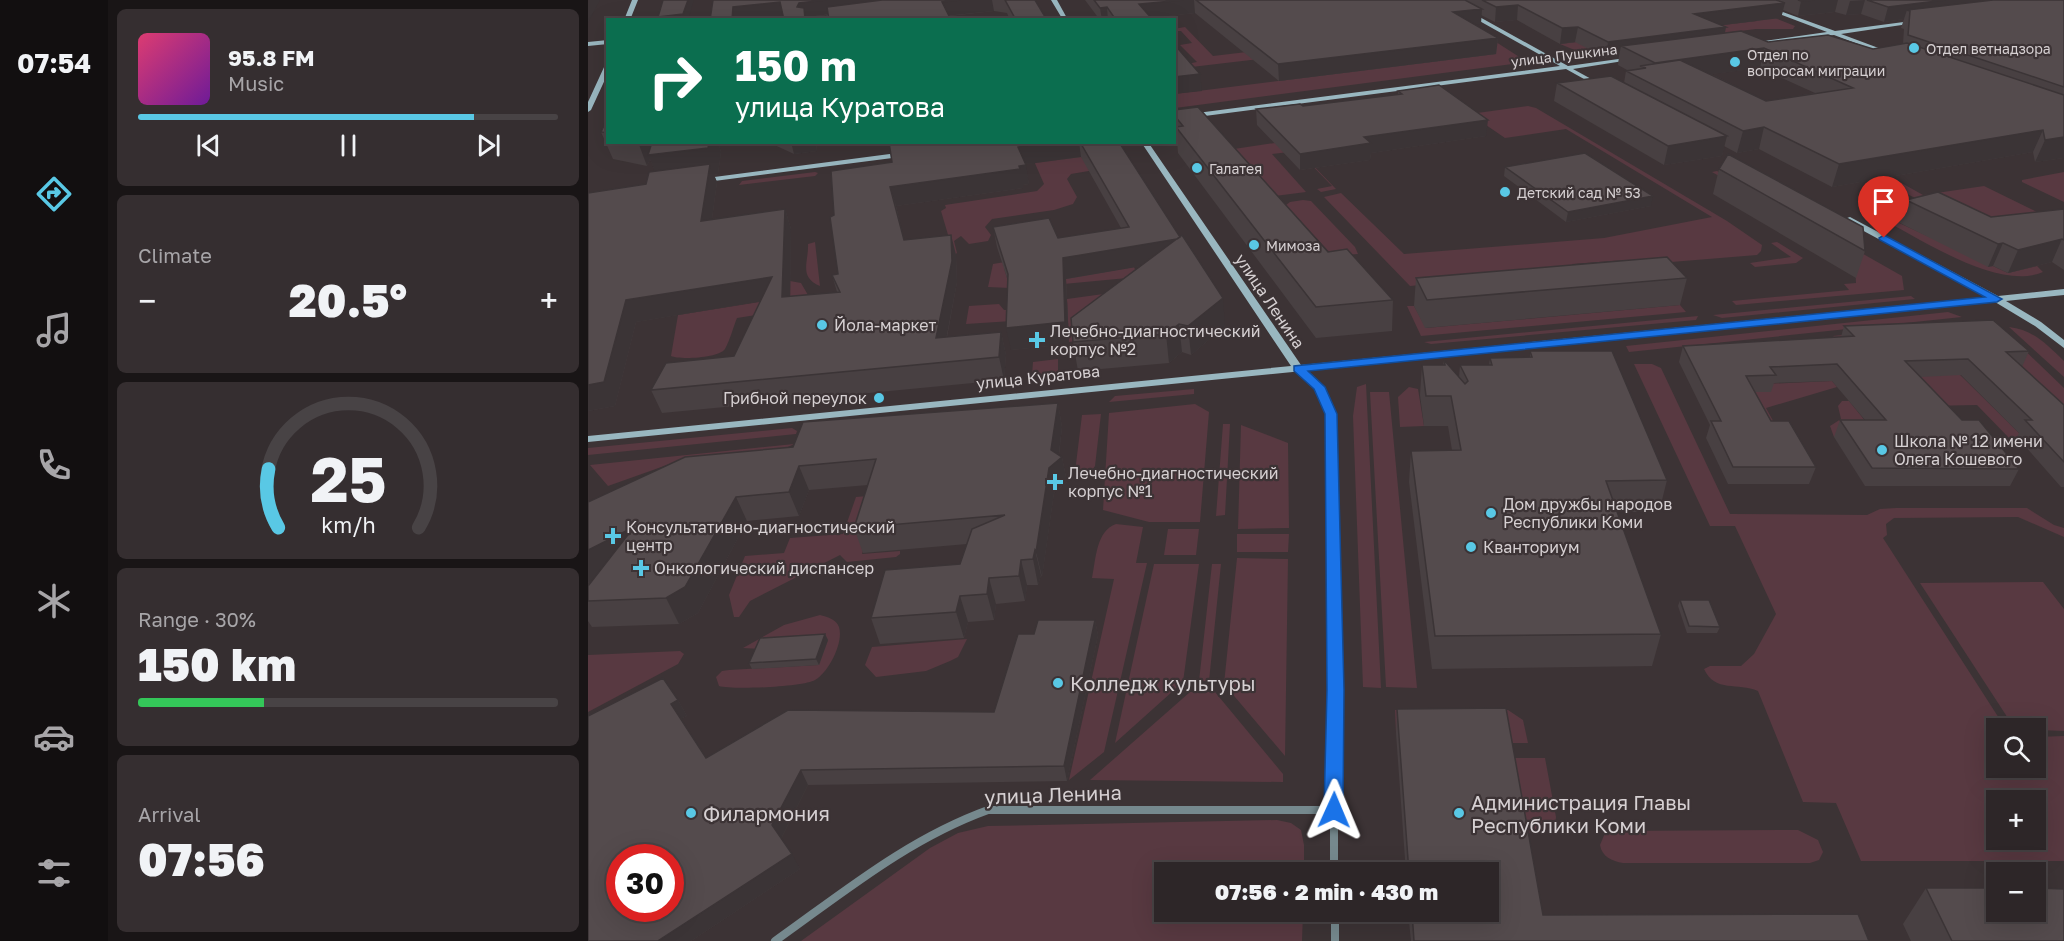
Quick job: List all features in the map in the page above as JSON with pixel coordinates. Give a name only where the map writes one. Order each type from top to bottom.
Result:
[{"type":"street","points":[[628,18],[635,0]]},
{"type":"street","points":[[1054,0],[1065,18]]},
{"type":"street","points":[[1445,0],[1609,90]]},
{"type":"street","points":[[1745,0],[1896,56]]},
{"type":"street","points":[[820,18],[851,14]]},
{"type":"street","points":[[1748,44],[1929,21]]},
{"type":"street","points":[[588,44],[606,42]]},
{"type":"street","name":"улица Пушкина","points":[[1176,118],[1644,58]]},
{"type":"street","points":[[588,111],[606,70]]},
{"type":"street","name":"улица Ленина","points":[[1145,144],[1298,368],[1319,387],[1331,414],[1335,690],[1334,862]]},
{"type":"street","points":[[689,183],[914,153]]},
{"type":"street","points":[[1843,216],[1997,299],[2045,329],[2064,345]]},
{"type":"street","name":"улица Куратова","points":[[588,439],[2064,292]]},
{"type":"street","name":"улица Ленина","points":[[775,941],[924,838],[958,819],[988,810],[1334,810]]},
{"type":"street","points":[[1335,922],[1335,941]]},
{"type":"shaded area","points":[[1760,12],[1795,26],[1793,29],[1756,29],[1577,51],[1560,44],[1757,21]]},
{"type":"shaded area","points":[[1185,27],[1213,56],[1447,28],[1460,35],[1183,68],[1187,64],[1197,62],[1180,45],[1192,43],[1176,29]]},
{"type":"shaded area","points":[[1496,42],[1527,62],[1176,108],[1176,94],[1495,54]]},
{"type":"shaded area","points":[[1528,106],[1536,108],[1727,221],[1762,245],[1761,251],[1757,255],[1659,263],[1626,260],[1572,264],[1576,271],[1410,286],[1324,197],[1341,193],[1404,254],[1604,238],[1712,217],[1566,129],[1505,138],[1470,114]]},
{"type":"shaded area","points":[[1315,137],[1306,158],[1336,189],[1321,192],[1317,189],[1332,186],[1298,151],[1272,154],[1306,192],[1275,196],[1234,149]]},
{"type":"shaded area","points":[[1030,152],[1081,157],[1124,165],[1071,174],[1067,179],[1077,197],[1073,204],[1054,210],[992,219],[985,227],[991,235],[988,241],[969,244],[961,236],[954,241],[957,253],[954,255],[941,211],[946,208],[945,205],[1037,191],[1044,184]]},
{"type":"shaded area","points":[[1717,171],[1902,276],[1904,290],[1736,305],[1732,301],[1849,290],[1844,284],[1856,283],[1855,263],[1861,257],[1712,172]]},
{"type":"shaded area","points":[[2064,172],[2064,202],[2022,182],[2022,180]]},
{"type":"shaded area","points":[[818,173],[815,176],[739,185],[742,181]]},
{"type":"shaded area","points":[[1889,176],[1923,195],[1984,186],[2037,212],[2064,209],[2064,216],[2013,245],[1882,182],[1880,177]]},
{"type":"shaded area","points":[[1303,200],[1311,201],[1355,247],[1358,254],[1333,256],[1286,205]]},
{"type":"shaded area","points":[[1918,207],[1920,210],[1893,216],[1903,221],[1899,223],[2008,273],[2037,266],[2043,272],[2025,276],[2004,275],[1981,269],[1935,248],[1876,216]]},
{"type":"shaded area","points":[[815,242],[820,286],[809,278],[806,268],[808,244]]},
{"type":"shaded area","points":[[1777,242],[1803,258],[1796,263],[1755,267],[1750,263],[1791,257],[1771,243]]},
{"type":"shaded area","points":[[1102,245],[1004,268],[1010,288],[988,287],[993,264]]},
{"type":"shaded area","points":[[1134,267],[1138,277],[1053,285],[1045,282]]},
{"type":"shaded area","points":[[790,281],[801,283],[812,302],[806,307],[737,318],[725,349],[721,352],[690,358],[671,356],[678,315],[790,297]]},
{"type":"shaded area","points":[[1118,292],[1120,296],[1095,300],[1074,316],[1075,341],[1069,342],[1067,299]]},
{"type":"shaded area","points":[[1911,296],[1915,299],[1722,318],[1713,315]]},
{"type":"shaded area","points":[[999,304],[1004,310],[1012,310],[1012,321],[966,324],[969,306]]},
{"type":"shaded area","points":[[1680,305],[1686,312],[1421,336],[1407,306],[1414,306],[1426,328]]},
{"type":"shaded area","points":[[1948,312],[1962,317],[1629,352],[1626,346]]},
{"type":"shaded area","points":[[1698,316],[1696,320],[1431,344],[1424,342]]},
{"type":"shaded area","points":[[1969,322],[2011,337],[2064,388],[2064,430],[1998,368],[1839,342],[1833,336]]},
{"type":"shaded area","points":[[2009,327],[2026,331],[2052,349],[2064,361],[2064,377]]},
{"type":"shaded area","points":[[1058,359],[1058,373],[1032,375],[1033,362]]},
{"type":"shaded area","points":[[1634,364],[1652,364],[1661,368],[1730,514],[1867,515],[1880,509],[1896,508],[2027,508],[2054,525],[2064,528],[2064,537],[2018,517],[1894,518],[1886,524],[1887,535],[1883,538],[1999,718],[1986,718],[1986,778],[2046,778],[2046,737],[2064,736],[2064,861],[1861,861],[1836,803],[1803,802],[1758,691],[1721,684],[1714,681],[1704,669],[1710,666],[1741,666],[1754,654],[1776,614],[1735,526],[1710,526]]},
{"type":"shaded area","points":[[1950,365],[2023,437],[2011,440],[1977,405],[1926,406],[1899,378]]},
{"type":"shaded area","points":[[1832,381],[1837,387],[1766,408],[1783,439],[1741,393],[1765,384]]},
{"type":"shaded area","points":[[1366,384],[1381,688],[1363,687],[1353,416],[1357,387]]},
{"type":"shaded area","points":[[1409,387],[1418,389],[1424,426],[1400,427],[1398,397]]},
{"type":"shaded area","points":[[1194,389],[1194,394],[1109,402],[1115,396]]},
{"type":"shaded area","points":[[1370,392],[1389,392],[1417,688],[1386,687]]},
{"type":"shaded area","points":[[1842,401],[1849,401],[1879,438],[1834,437],[1830,426],[1841,419],[1838,406]]},
{"type":"shaded area","points":[[1195,404],[1209,412],[1200,522],[1149,522],[1103,510],[1109,413]]},
{"type":"shaded area","points":[[1101,414],[1095,466],[1090,473],[1080,477],[1075,472],[1082,415]]},
{"type":"shaded area","points":[[1223,424],[1230,424],[1225,515],[1216,516]]},
{"type":"shaded area","points":[[1241,425],[1288,443],[1289,528],[1238,529]]},
{"type":"shaded area","points":[[792,428],[797,431],[796,434],[588,455],[588,448]]},
{"type":"shaded area","points":[[794,444],[780,451],[667,465],[608,486],[590,465]]},
{"type":"shaded area","points":[[903,493],[875,511],[862,554],[900,551],[896,557],[847,562],[840,555],[750,601],[739,617],[734,617],[729,595],[745,556],[784,553],[790,538],[843,534],[856,497]]},
{"type":"shaded area","points":[[1116,524],[1143,527],[1136,563],[1147,563],[1104,752],[1069,780],[1114,579],[1092,578],[1096,554],[1104,533]]},
{"type":"shaded area","points":[[1168,529],[1199,529],[1196,555],[1164,555]]},
{"type":"shaded area","points":[[1237,534],[1289,534],[1288,552],[1237,552]]},
{"type":"shaded area","points":[[1237,558],[1288,559],[1285,756],[1224,684]]},
{"type":"shaded area","points":[[1154,564],[1199,564],[1183,682],[1115,743]]},
{"type":"shaded area","points":[[1212,564],[1221,564],[1209,681],[1199,681]]},
{"type":"shaded area","points":[[2043,582],[2064,609],[2064,731],[2046,730],[2046,718],[2008,718],[1920,583]]},
{"type":"shaded area","points":[[820,615],[836,622],[840,634],[834,657],[825,671],[815,680],[767,687],[719,686],[716,677],[722,671],[818,665],[828,640],[761,649],[743,648],[784,625]]},
{"type":"shaded area","points":[[967,639],[958,657],[926,671],[876,677],[865,665],[872,647]]},
{"type":"shaded area","points":[[680,651],[684,654],[678,664],[588,712],[588,655]]},
{"type":"shaded area","points":[[1190,692],[1215,692],[1283,774],[1283,782],[1090,780]]},
{"type":"shaded area","points":[[1395,710],[1508,710],[1523,720],[1528,743],[1504,743],[1502,732],[1396,733]]},
{"type":"shaded area","points":[[1511,758],[1545,758],[1556,817],[1555,825],[1548,831],[1523,833]]},
{"type":"shaded area","points":[[1277,820],[1291,823],[1301,830],[1304,862],[1154,862],[1154,922],[1303,922],[1302,941],[801,941],[930,848],[958,833],[988,826]]},
{"type":"shaded area","points":[[1798,830],[1818,840],[1823,852],[1819,860],[1810,863],[1623,863],[1608,858],[1600,845],[1605,833],[1613,831]]},
{"type":"building","points":[[663,0],[688,0],[683,14],[658,17]]},
{"type":"building","points":[[713,0],[826,0],[799,3],[797,7],[804,8],[805,18],[784,18],[780,2],[733,7],[732,18],[710,18]]},
{"type":"building","points":[[882,0],[960,0],[942,2],[950,18],[829,18],[827,7]]},
{"type":"building","points":[[1005,0],[1035,0],[1046,18],[1015,18]]},
{"type":"building","points":[[1094,0],[1183,0],[1139,4],[1151,18],[1115,18],[1107,7],[1100,8]]},
{"type":"building","points":[[1196,0],[1465,0],[1482,9],[1453,12],[1498,38],[1278,64]]},
{"type":"building","points":[[1482,0],[1776,0],[1785,3],[1694,14],[1726,27],[1608,42],[1578,27],[1562,28],[1518,5],[1496,7]]},
{"type":"building","points":[[1867,0],[1945,0],[1888,7]]},
{"type":"building","points":[[1993,0],[2064,0],[2064,87],[1908,35],[1910,11],[1907,10]]},
{"type":"building","points":[[1741,31],[1768,42],[1828,35],[1873,49],[1907,43],[2064,95],[2064,137],[2045,140],[2043,130],[1839,164],[1764,127],[1743,131],[1626,71],[1646,68],[1640,66],[1680,60],[1766,101],[1853,88],[1764,48],[1655,63],[1621,46]]},
{"type":"building","points":[[1176,46],[1200,74],[1176,77]]},
{"type":"building","points":[[1611,76],[1727,136],[1668,146],[1557,83]]},
{"type":"building","points":[[1439,85],[1488,120],[1364,137],[1371,143],[1300,154],[1256,109],[1300,104],[1303,106],[1402,94],[1398,91]]},
{"type":"building","points":[[1198,107],[1328,252],[1347,249],[1393,300],[1316,307],[1176,127],[1183,126],[1176,117],[1176,110]]},
{"type":"building","points":[[606,121],[606,133],[601,132]]},
{"type":"building","points":[[651,144],[709,144],[708,148],[648,155]]},
{"type":"building","points":[[889,144],[1036,144],[1018,147],[1026,165],[1019,166],[1020,169],[890,187],[904,240],[951,235],[952,261],[936,338],[1001,332],[999,357],[651,390],[666,363],[734,356],[772,277],[626,300],[604,382],[588,385],[588,193],[646,184],[649,172],[710,164],[701,221],[785,209],[782,297],[840,292],[832,275],[838,274],[830,217],[834,215],[831,171],[892,162]]},
{"type":"building","points":[[1081,144],[1120,144],[1180,237],[1063,258],[1065,322],[1006,328],[1008,274],[993,227],[1049,218],[1058,238],[1129,227]]},
{"type":"building","points":[[1585,153],[1653,196],[1568,212],[1505,167]]},
{"type":"building","points":[[1728,154],[1863,227],[1865,251],[1719,169]]},
{"type":"building","points":[[1938,192],[1991,217],[2064,209],[2064,240],[2018,250],[2003,243],[1998,244],[1906,200]]},
{"type":"building","points":[[1182,235],[1223,298],[1188,326],[1179,324],[1166,334],[1073,342],[1071,318]]},
{"type":"building","points":[[1667,257],[1687,278],[1427,300],[1416,278]]},
{"type":"building","points":[[1993,320],[2029,351],[2006,352],[2064,405],[2064,462],[2025,420],[2032,420],[1968,359],[1905,361],[1962,420],[1979,420],[2019,469],[1872,468],[1840,420],[1886,420],[1837,364],[1770,367],[1776,375],[1746,376],[1771,421],[1789,421],[1816,467],[1733,467],[1711,421],[1721,421],[1683,346],[1854,336],[1844,326]]},
{"type":"building","points":[[1530,351],[1612,351],[1667,480],[1606,481],[1661,634],[1435,636],[1411,451],[1461,450],[1451,396],[1426,396],[1422,365],[1445,365],[1444,360],[1465,384],[1468,381],[1460,365],[1492,365],[1490,358],[1532,357]]},
{"type":"building","points":[[1058,403],[1051,450],[1062,457],[1049,468],[1033,559],[1021,560],[1019,576],[989,578],[987,594],[960,596],[956,612],[871,618],[885,570],[960,564],[972,529],[1005,515],[854,528],[876,459],[799,466],[789,492],[736,497],[685,587],[666,598],[588,601],[588,586],[634,527],[588,550],[588,502],[685,457],[793,447],[803,422]]},
{"type":"building","points":[[1680,600],[1709,600],[1720,627],[1689,626]]},
{"type":"building","points":[[1038,620],[1095,620],[1064,766],[801,770],[772,825],[792,854],[658,941],[588,941],[588,716],[663,678],[678,700],[671,704],[706,758],[788,710],[994,712],[1018,634],[1034,634]]},
{"type":"building","points":[[825,634],[816,659],[749,663],[760,638]]},
{"type":"building","name":"Администрация Главы Республики Коми","points":[[1506,708],[1543,915],[1858,914],[1869,941],[1414,941],[1413,922],[1499,922],[1499,862],[1408,862],[1397,709]]},
{"type":"building","points":[[1926,888],[1986,888],[1986,922],[2046,922],[2046,888],[2064,889],[2064,941],[1952,941]]},
{"type":"place","name":"Отдел ветнадзора","points":[[1914,48]]},
{"type":"place","name":"Отдел по вопросам миграции","points":[[1735,62]]},
{"type":"place","name":"Галатея","points":[[1197,168]]},
{"type":"place","name":"Детский сад № 53","points":[[1505,192]]},
{"type":"place","name":"Мимоза","points":[[1254,245]]},
{"type":"place","name":"Йола-маркет","points":[[822,325]]},
{"type":"place","name":"Лечебно-диагностический корпус №2","points":[[1037,340]]},
{"type":"place","name":"Грибной переулок","points":[[879,398]]},
{"type":"place","name":"Школа № 12 имени Олега Кошевого","points":[[1882,450]]},
{"type":"place","name":"Лечебно-диагностический корпус №1","points":[[1055,482]]},
{"type":"place","name":"Дом дружбы народов Республики Коми","points":[[1491,513]]},
{"type":"place","name":"Консультативно-диагностический центр","points":[[613,536]]},
{"type":"place","name":"Кванториум","points":[[1471,547]]},
{"type":"place","name":"Онкологический диспансер","points":[[641,568]]},
{"type":"place","name":"Колледж культуры","points":[[1058,683]]},
{"type":"place","name":"Филармония","points":[[691,813]]},
{"type":"place","name":"Администрация Главы Республики Коми","points":[[1459,813]]},
{"type":"route","points":[[1334,810],[1335,690],[1331,414],[1319,387],[1298,368],[1997,299],[1884,238]]}]
